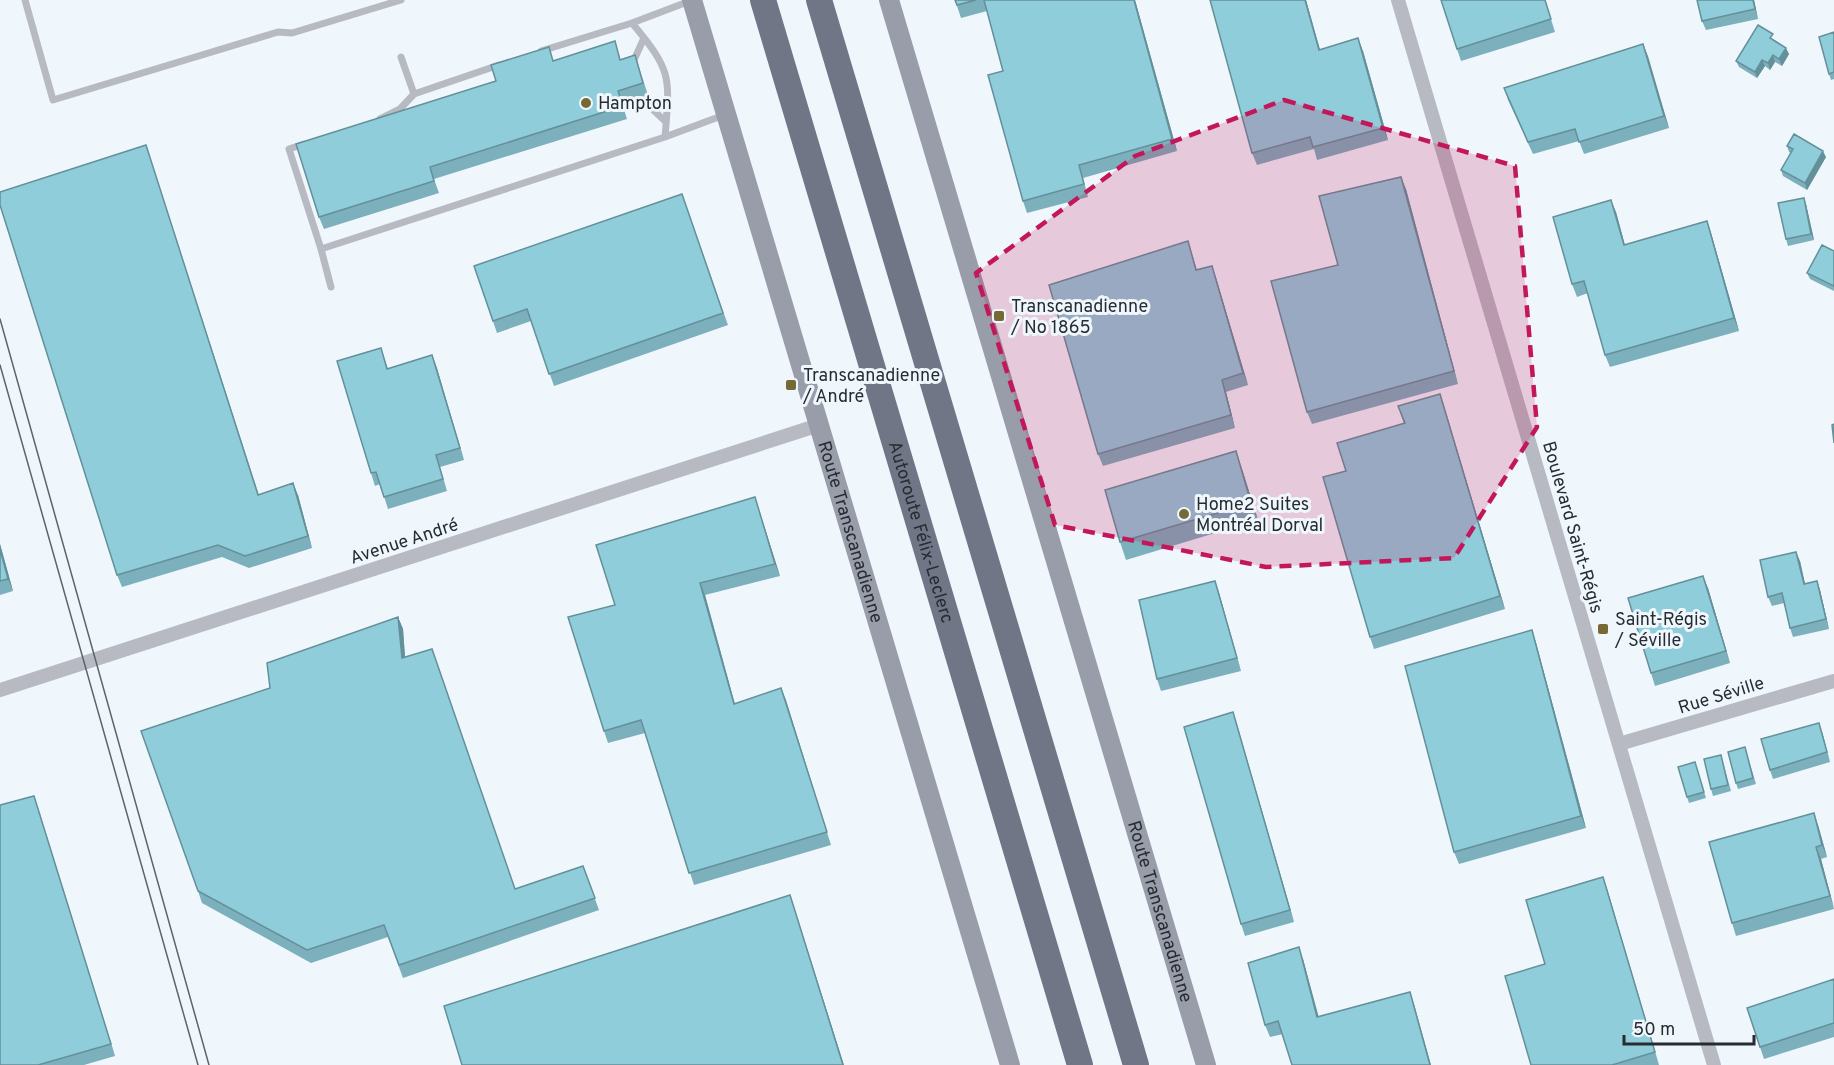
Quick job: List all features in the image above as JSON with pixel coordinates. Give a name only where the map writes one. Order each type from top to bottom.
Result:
[{"type":"highway","points":[[756,0],[786,76]]},
{"type":"highway","name":"Autoroute Félix-Leclerc","points":[[763,0],[1080,1065]]},
{"type":"highway","points":[[819,0],[1136,1065]]},
{"type":"highway","points":[[838,0],[882,213]]},
{"type":"main road","name":"Route Transcanadienne","points":[[692,0],[1010,1065]]},
{"type":"main road","name":"Route Transcanadienne","points":[[889,0],[1206,1065]]},
{"type":"street","name":"Boulevard Saint-Régis","points":[[1398,0],[1714,1065]]},
{"type":"street","name":"Avenue André","points":[[0,690],[819,425]]},
{"type":"street","name":"Rue Séville","points":[[1619,744],[1834,681]]},
{"type":"lane","points":[[25,0],[53,100],[278,32],[292,33],[401,0]]},
{"type":"lane","points":[[533,54],[692,0]]},
{"type":"lane","points":[[632,22],[656,51],[667,74],[669,94],[664,137]]},
{"type":"lane","points":[[635,69],[634,60],[644,38]]},
{"type":"lane","points":[[400,57],[414,94]]},
{"type":"lane","points":[[372,122],[400,109],[414,94],[512,61]]},
{"type":"lane","points":[[644,97],[647,104],[666,122]]},
{"type":"lane","points":[[321,249],[664,137],[726,114]]},
{"type":"lane","points":[[310,142],[289,149],[331,287]]},
{"type":"highlighted area","points":[[1284,100],[1515,166],[1537,427],[1454,558],[1266,567],[1055,525],[976,273],[1135,156]]},
{"type":"building","points":[[955,0],[976,0],[957,5]]},
{"type":"building","points":[[984,0],[1134,0],[1172,139],[1079,165],[1084,184],[1023,201],[988,75],[1003,71]]},
{"type":"building","points":[[1210,0],[1305,0],[1319,50],[1358,38],[1383,128],[1313,147],[1310,137],[1252,153]]},
{"type":"building","points":[[1441,0],[1545,0],[1551,19],[1457,49]]},
{"type":"building","points":[[1697,0],[1753,0],[1755,9],[1702,21]]},
{"type":"building","points":[[1758,25],[1773,34],[1770,38],[1786,48],[1779,59],[1773,55],[1768,63],[1762,60],[1755,72],[1736,61]]},
{"type":"building","points":[[1834,32],[1834,72],[1829,74],[1819,37]]},
{"type":"building","points":[[615,41],[620,60],[635,55],[643,83],[618,91],[623,106],[430,167],[434,181],[319,217],[296,144],[496,81],[491,65],[549,47],[553,61]]},
{"type":"building","points":[[1643,44],[1664,116],[1579,142],[1575,129],[1528,142],[1504,88]]},
{"type":"building","points":[[1794,134],[1823,151],[1805,183],[1781,170],[1793,149],[1787,146]]},
{"type":"building","points":[[146,145],[258,495],[293,483],[308,536],[245,556],[218,545],[117,575],[0,205],[0,192]]},
{"type":"building","points":[[1401,177],[1454,371],[1307,412],[1271,281],[1338,265],[1319,196]]},
{"type":"building","points":[[682,194],[723,313],[549,374],[527,309],[493,321],[474,266]]},
{"type":"building","points":[[1804,198],[1811,234],[1786,239],[1778,203]]},
{"type":"building","points":[[1611,200],[1624,245],[1707,221],[1734,318],[1605,355],[1584,281],[1572,284],[1553,217]]},
{"type":"building","points":[[1188,241],[1196,270],[1212,266],[1243,373],[1222,380],[1231,415],[1098,454],[1049,285]]},
{"type":"building","points":[[1822,245],[1834,251],[1834,286],[1807,273]]},
{"type":"building","points":[[381,348],[387,369],[432,355],[460,448],[436,455],[443,479],[384,497],[376,472],[371,473],[337,361]]},
{"type":"building","points":[[1440,394],[1500,596],[1370,637],[1323,477],[1346,471],[1337,443],[1405,423],[1398,406]]},
{"type":"building","name":"Home2 Suites Montréal Dorval","points":[[1236,451],[1251,503],[1120,542],[1105,490]]},
{"type":"building","points":[[755,497],[775,564],[700,583],[734,704],[781,688],[827,832],[689,873],[641,720],[604,731],[568,617],[615,605],[596,545]]},
{"type":"building","points":[[0,549],[8,579],[0,581]]},
{"type":"building","points":[[1796,552],[1804,584],[1817,581],[1826,619],[1790,628],[1782,593],[1768,597],[1760,560]]},
{"type":"building","points":[[1703,576],[1726,651],[1651,673],[1628,598]]},
{"type":"building","points":[[1215,581],[1237,658],[1157,679],[1139,600]]},
{"type":"building","points":[[398,617],[402,658],[432,649],[515,889],[583,866],[595,898],[399,965],[384,925],[307,950],[198,891],[141,731],[270,688],[267,663]]},
{"type":"building","points":[[1532,630],[1581,816],[1454,852],[1405,666]]},
{"type":"building","points":[[1233,712],[1290,910],[1241,924],[1184,727]]},
{"type":"building","points":[[1819,723],[1827,752],[1770,770],[1761,739]]},
{"type":"building","points":[[1745,747],[1753,778],[1736,783],[1728,752]]},
{"type":"building","points":[[1721,755],[1728,785],[1711,789],[1704,759]]},
{"type":"building","points":[[1695,762],[1704,792],[1687,797],[1678,767]]},
{"type":"building","points":[[34,796],[111,1044],[38,1065],[0,1065],[0,805]]},
{"type":"building","points":[[1814,813],[1822,845],[1816,847],[1830,896],[1732,923],[1709,842]]},
{"type":"building","points":[[1603,877],[1655,1052],[1612,1065],[1531,1065],[1505,976],[1545,964],[1526,900]]},
{"type":"building","points":[[790,895],[843,1065],[462,1065],[444,1006]]},
{"type":"building","points":[[1299,947],[1317,1017],[1410,992],[1430,1065],[1292,1065],[1278,1021],[1265,1025],[1248,963]]},
{"type":"building","points":[[1834,979],[1834,1023],[1760,1047],[1747,1008]]},
{"type":"tram line","points":[[0,319],[209,1065]]},
{"type":"tram line","points":[[0,365],[198,1065]]},
{"type":"place","name":"Hampton","points":[[586,103]]},
{"type":"place","name":"Transcanadienne / No 1865","points":[[999,316]]},
{"type":"place","name":"Transcanadienne / André","points":[[791,385]]},
{"type":"place","name":"Home2 Suites Montréal Dorval","points":[[1184,514]]},
{"type":"place","name":"Saint-Régis / Séville","points":[[1603,629]]}]
